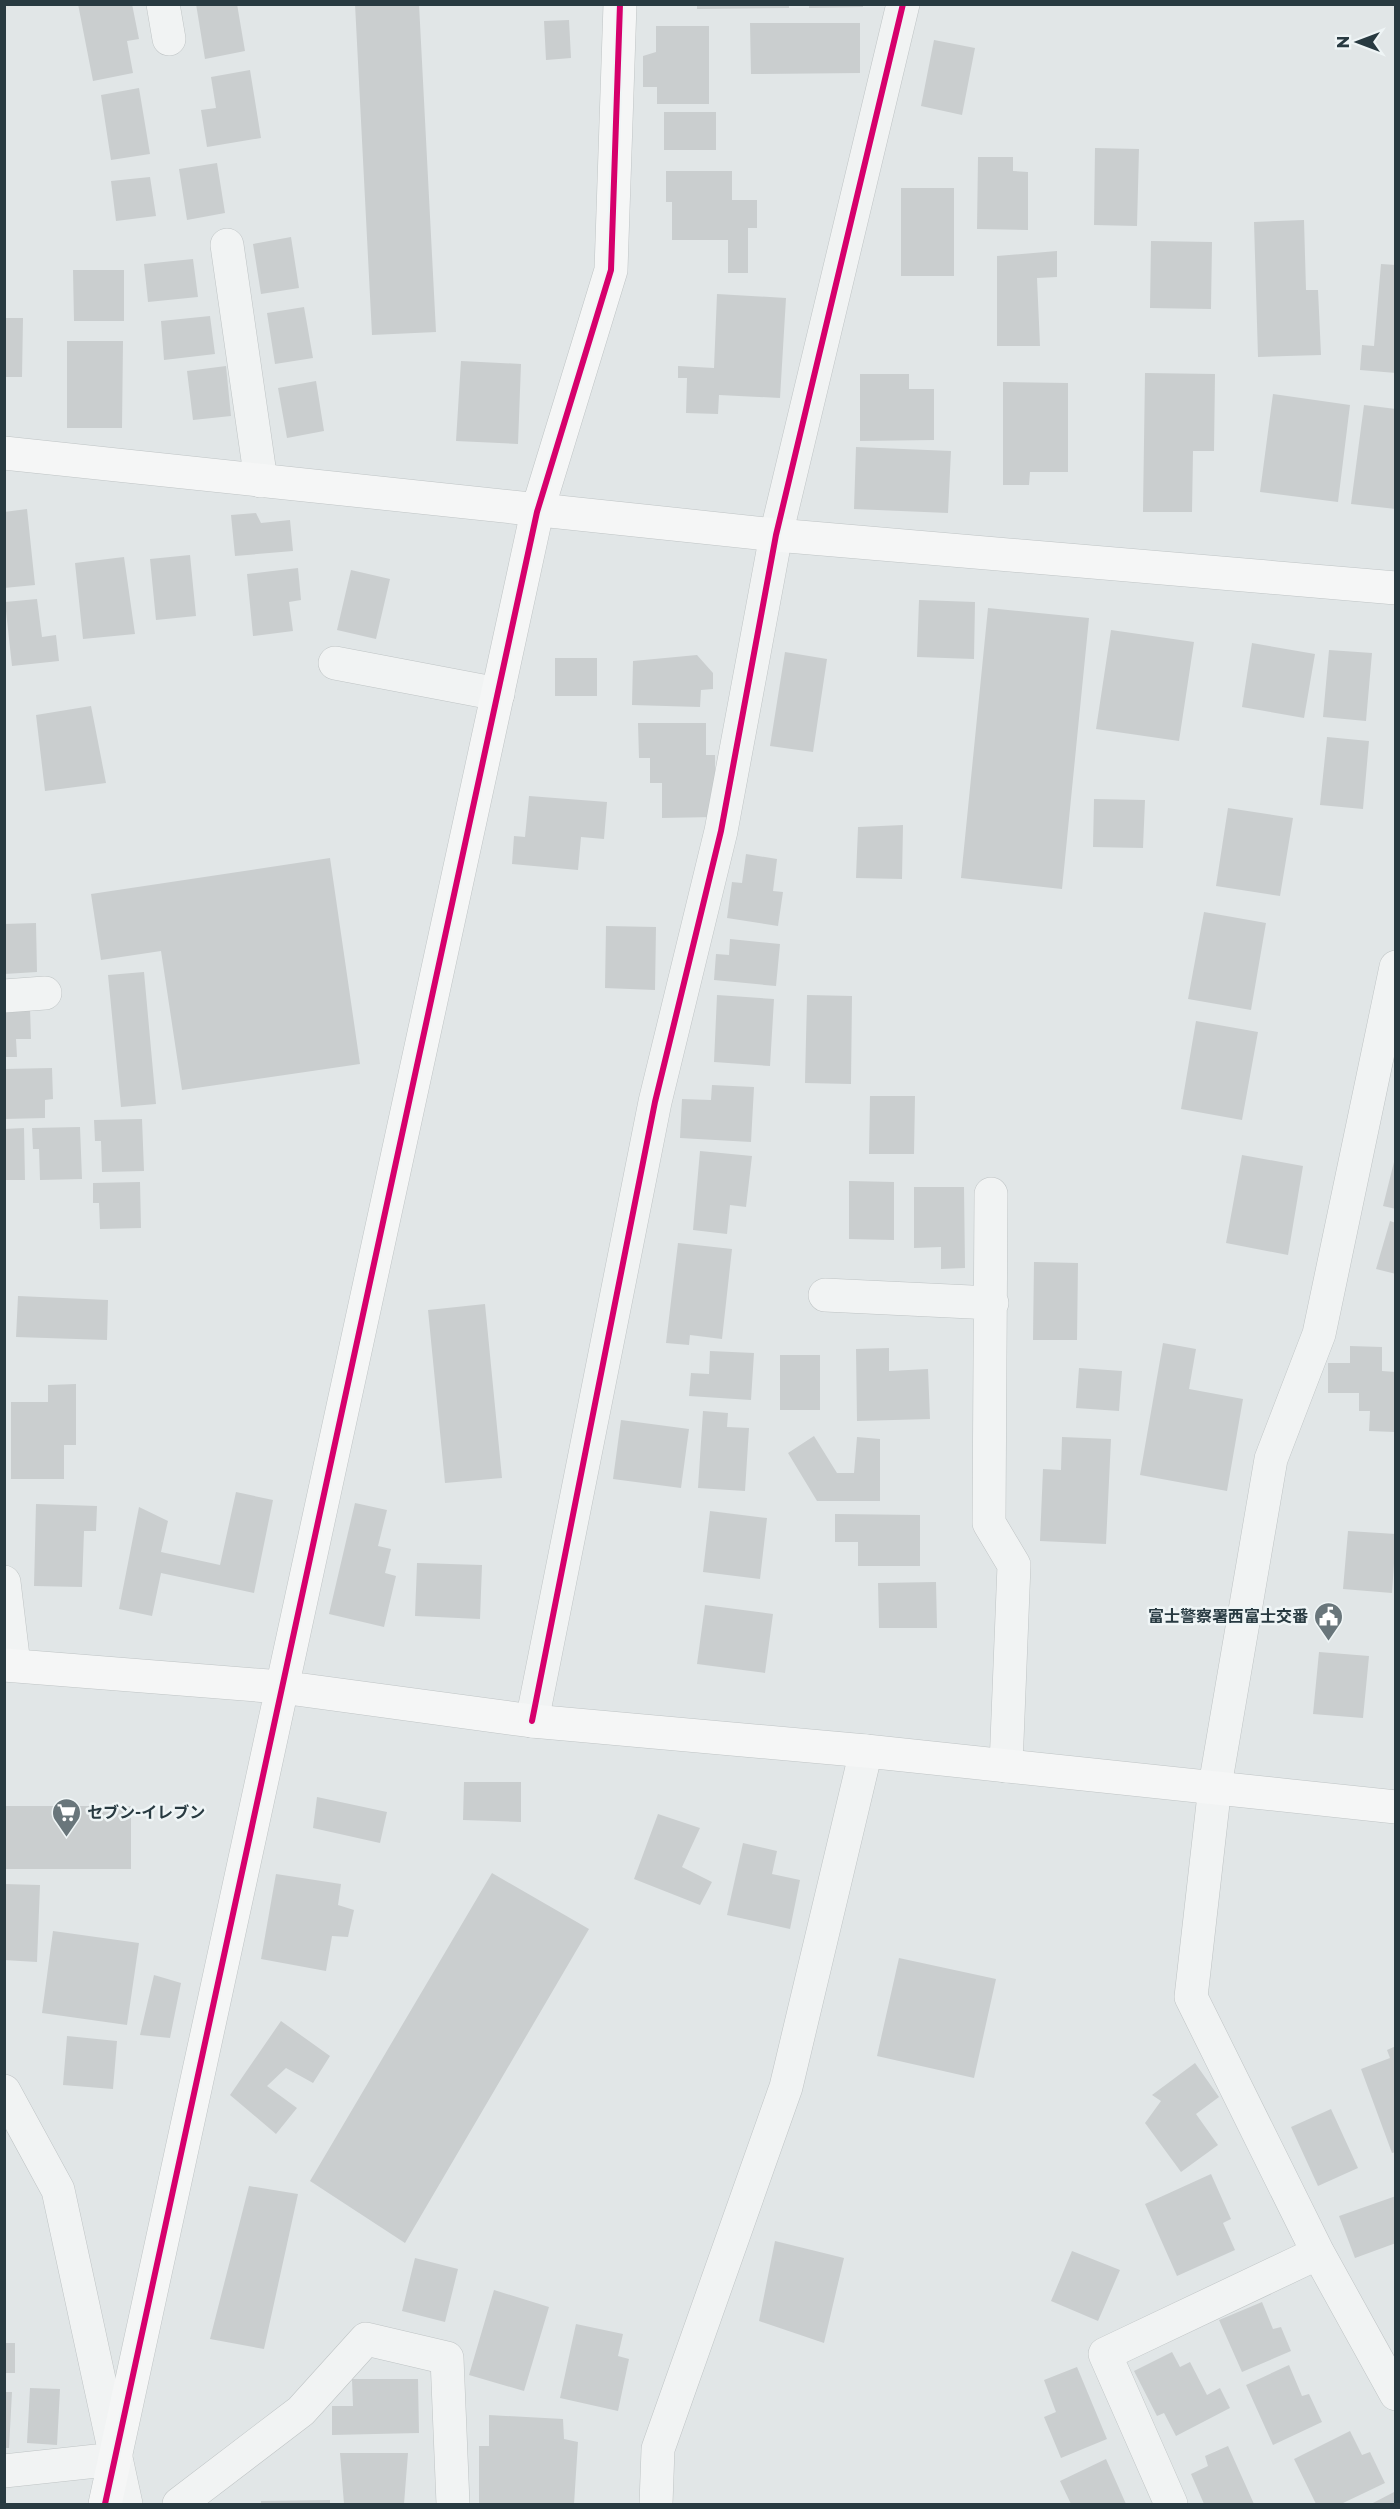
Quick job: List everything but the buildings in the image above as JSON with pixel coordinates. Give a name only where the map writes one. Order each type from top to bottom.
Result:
[{"type":"street","points":[[163,4],[169,39]]},
{"type":"street","points":[[105,2505],[537,512],[611,270],[620,4]]},
{"type":"street","points":[[532,1721],[655,1102],[721,831],[776,535],[903,4]]},
{"type":"street","points":[[227,245],[261,481]]},
{"type":"street","points":[[4,453],[537,512],[776,535],[1395,588]]},
{"type":"street","points":[[335,663],[498,694]]},
{"type":"street","points":[[1395,967],[1319,1334],[1271,1459],[1215,1786],[1191,1997],[1318,2253],[1395,2394]]},
{"type":"street","points":[[4,996],[45,993]]},
{"type":"street","points":[[991,1194],[989,1523],[1014,1565],[1006,1766]]},
{"type":"street","points":[[825,1295],[992,1303]]},
{"type":"street","points":[[4,1582],[9,1665],[281,1687],[532,1721],[866,1751],[1215,1786],[1395,1807]]},
{"type":"street","points":[[656,2505],[657,2449],[786,2087],[866,1751]]},
{"type":"street","points":[[4,2091],[58,2190],[126,2505]]},
{"type":"street","points":[[1171,2505],[1105,2354],[1318,2253]]},
{"type":"street","points":[[179,2505],[301,2411],[366,2338],[447,2358],[453,2505]]},
{"type":"street","points":[[4,2471],[115,2460]]},
{"type":"cycle path","points":[[105,2504],[537,512],[611,270],[620,4]]},
{"type":"cycle path","points":[[532,1721],[655,1102],[721,831],[776,535],[903,4]]},
{"type":"place","name":"富士警察署西富士交番","points":[[1329,1642]]},
{"type":"place","name":"セブン-イレブン","points":[[66,1838]]}]
